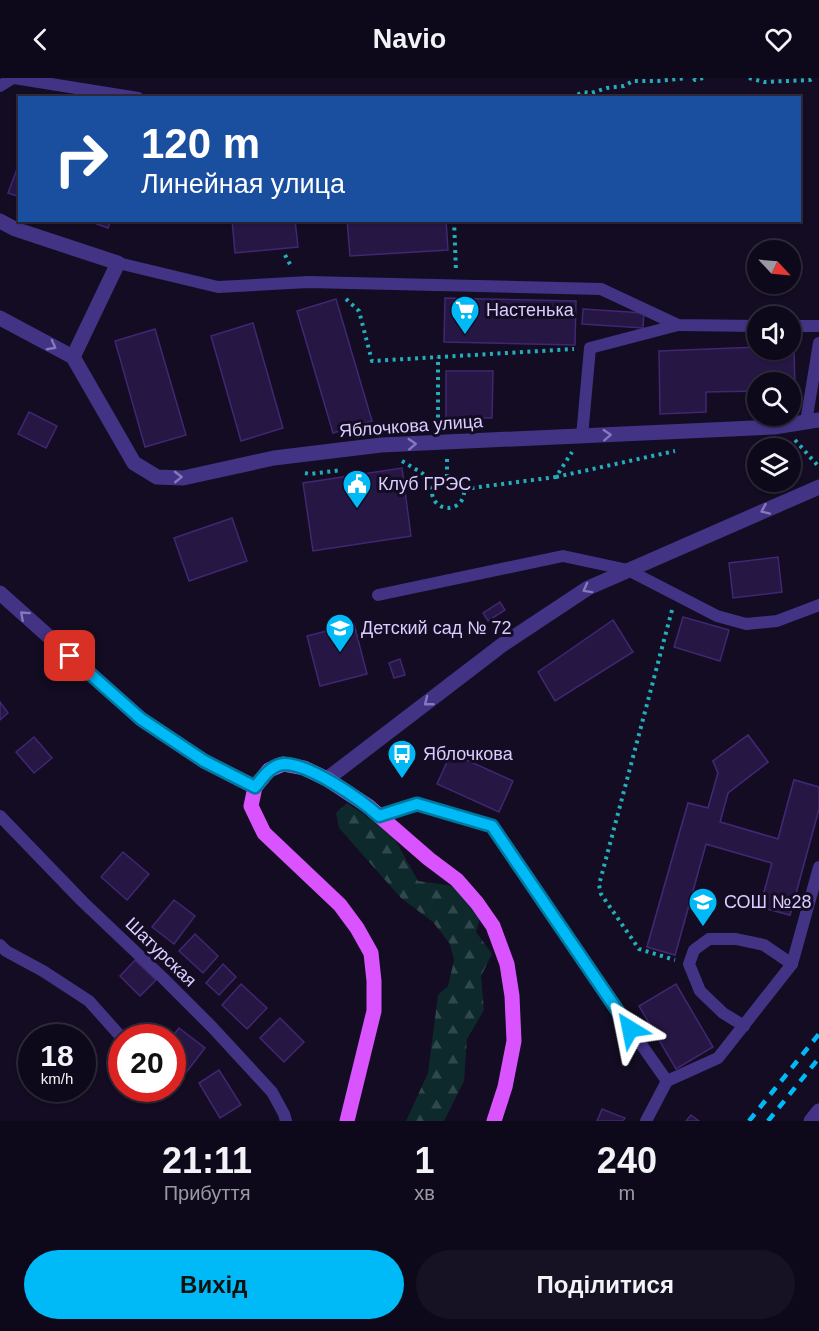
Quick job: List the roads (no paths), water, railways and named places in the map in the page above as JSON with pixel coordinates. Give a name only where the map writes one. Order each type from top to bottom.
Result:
[{"type":"main road","points":[[347,1121],[374,1011],[371,953],[357,928],[340,905],[264,832],[251,806],[255,787],[269,770],[283,764],[304,768],[368,806],[457,880],[493,926],[507,964],[512,996],[513,1041],[505,1087],[494,1121]]},
{"type":"street","points":[[0,221],[15,229],[118,263],[74,357],[0,318]]},
{"type":"street","name":"Яблочкова улица","points":[[74,357],[134,463],[157,477],[183,478],[274,458],[381,445],[782,426],[812,421]]},
{"type":"street","points":[[327,780],[502,645],[588,588],[819,487]]},
{"type":"street","points":[[0,593],[141,719],[204,761],[255,787]]},
{"type":"street","points":[[810,1121],[819,1111]]},
{"type":"lane","points":[[0,86],[13,78],[126,96]]},
{"type":"lane","points":[[118,263],[218,287],[308,282],[601,289],[678,325]]},
{"type":"lane","points":[[582,436],[590,348],[678,325],[747,326]]},
{"type":"lane","points":[[801,326],[819,326]]},
{"type":"lane","points":[[812,421],[819,343]]},
{"type":"lane","points":[[378,595],[563,556],[628,570],[717,616],[746,624],[777,621],[819,605]]},
{"type":"lane","points":[[379,816],[417,804],[492,826],[666,1081]]},
{"type":"lane","name":"Шатурская","points":[[0,816],[83,902],[212,1027],[272,1092],[286,1121]]},
{"type":"lane","points":[[646,1121],[666,1081],[718,1058],[792,964],[819,867]]},
{"type":"lane","points":[[744,1026],[723,1012],[700,991],[689,964],[694,950],[708,939],[736,939],[764,945],[792,964]]},
{"type":"lane","points":[[0,945],[6,951],[43,971],[88,1001],[109,1024]]},
{"type":"railway","points":[[749,1121],[819,1034]]},
{"type":"railway","points":[[768,1121],[819,1058]]},
{"type":"place","name":"Настенька","points":[[465,336]]},
{"type":"place","name":"Клуб ГРЭС","points":[[357,510]]},
{"type":"place","name":"Детский сад № 72","points":[[340,654]]},
{"type":"place","name":"Яблочкова","points":[[402,780]]},
{"type":"place","name":"СОШ №28","points":[[703,928]]}]
